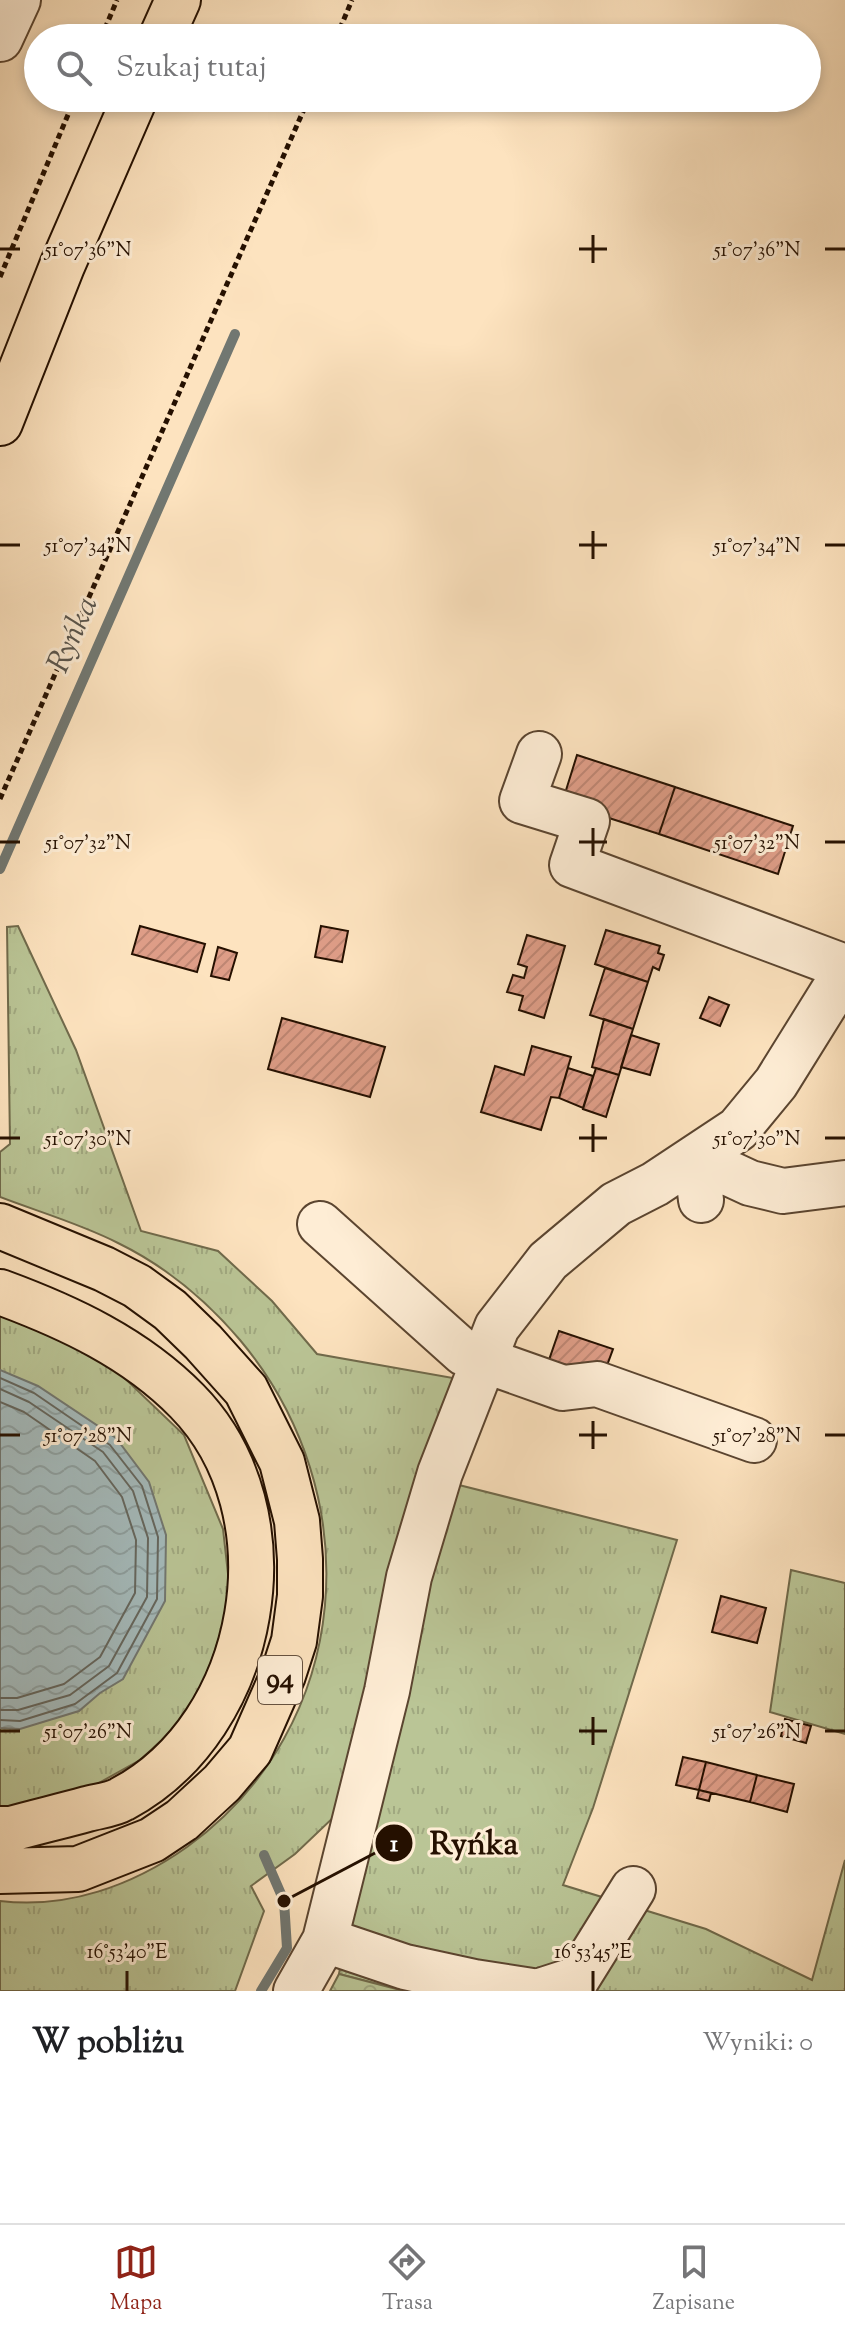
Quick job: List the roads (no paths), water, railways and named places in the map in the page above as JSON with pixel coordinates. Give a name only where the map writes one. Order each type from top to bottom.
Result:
[{"type":"main road","points":[[167,24],[178,0]]},
{"type":"main road","points":[[0,423],[62,266],[129,112]]},
{"type":"main road","name":"94","points":[[0,1226],[137,1286],[170,1310],[211,1351],[246,1390],[282,1462],[297,1521],[300,1559],[294,1641],[283,1675],[250,1750],[222,1783],[182,1820],[152,1840],[78,1869],[0,1871]]},
{"type":"main road","points":[[0,1292],[47,1309],[99,1336],[133,1356],[188,1402],[212,1432],[236,1474],[246,1523],[250,1571],[249,1608],[230,1676],[205,1725],[190,1745],[145,1786],[118,1801],[11,1829],[0,1829]]},
{"type":"street","points":[[0,39],[18,0]]},
{"type":"street","points":[[539,754],[522,801],[587,821],[572,865],[845,969],[799,1048],[756,1108],[698,1179]]},
{"type":"street","points":[[296,1991],[325,1940],[387,1691],[409,1577],[440,1473],[497,1327],[548,1261],[616,1204],[655,1184],[698,1179],[750,1183],[783,1191],[845,1183]]},
{"type":"street","points":[[320,1224],[464,1353],[563,1388],[597,1384],[754,1440]]},
{"type":"street","points":[[540,1991],[577,1979],[633,1889]]},
{"type":"street","points":[[325,1940],[405,1967],[532,1991]]},
{"type":"water","points":[[0,1370],[38,1386],[116,1438],[149,1482],[166,1535],[165,1601],[123,1679],[79,1711],[20,1729],[0,1728]]},
{"type":"waterway","name":"Ryńka","points":[[0,869],[235,334]]},
{"type":"waterway","name":"Ryńka","points":[[261,1991],[287,1948],[284,1901],[264,1855]]},
{"type":"place","name":"Ryńka","points":[[284,1901]]}]
